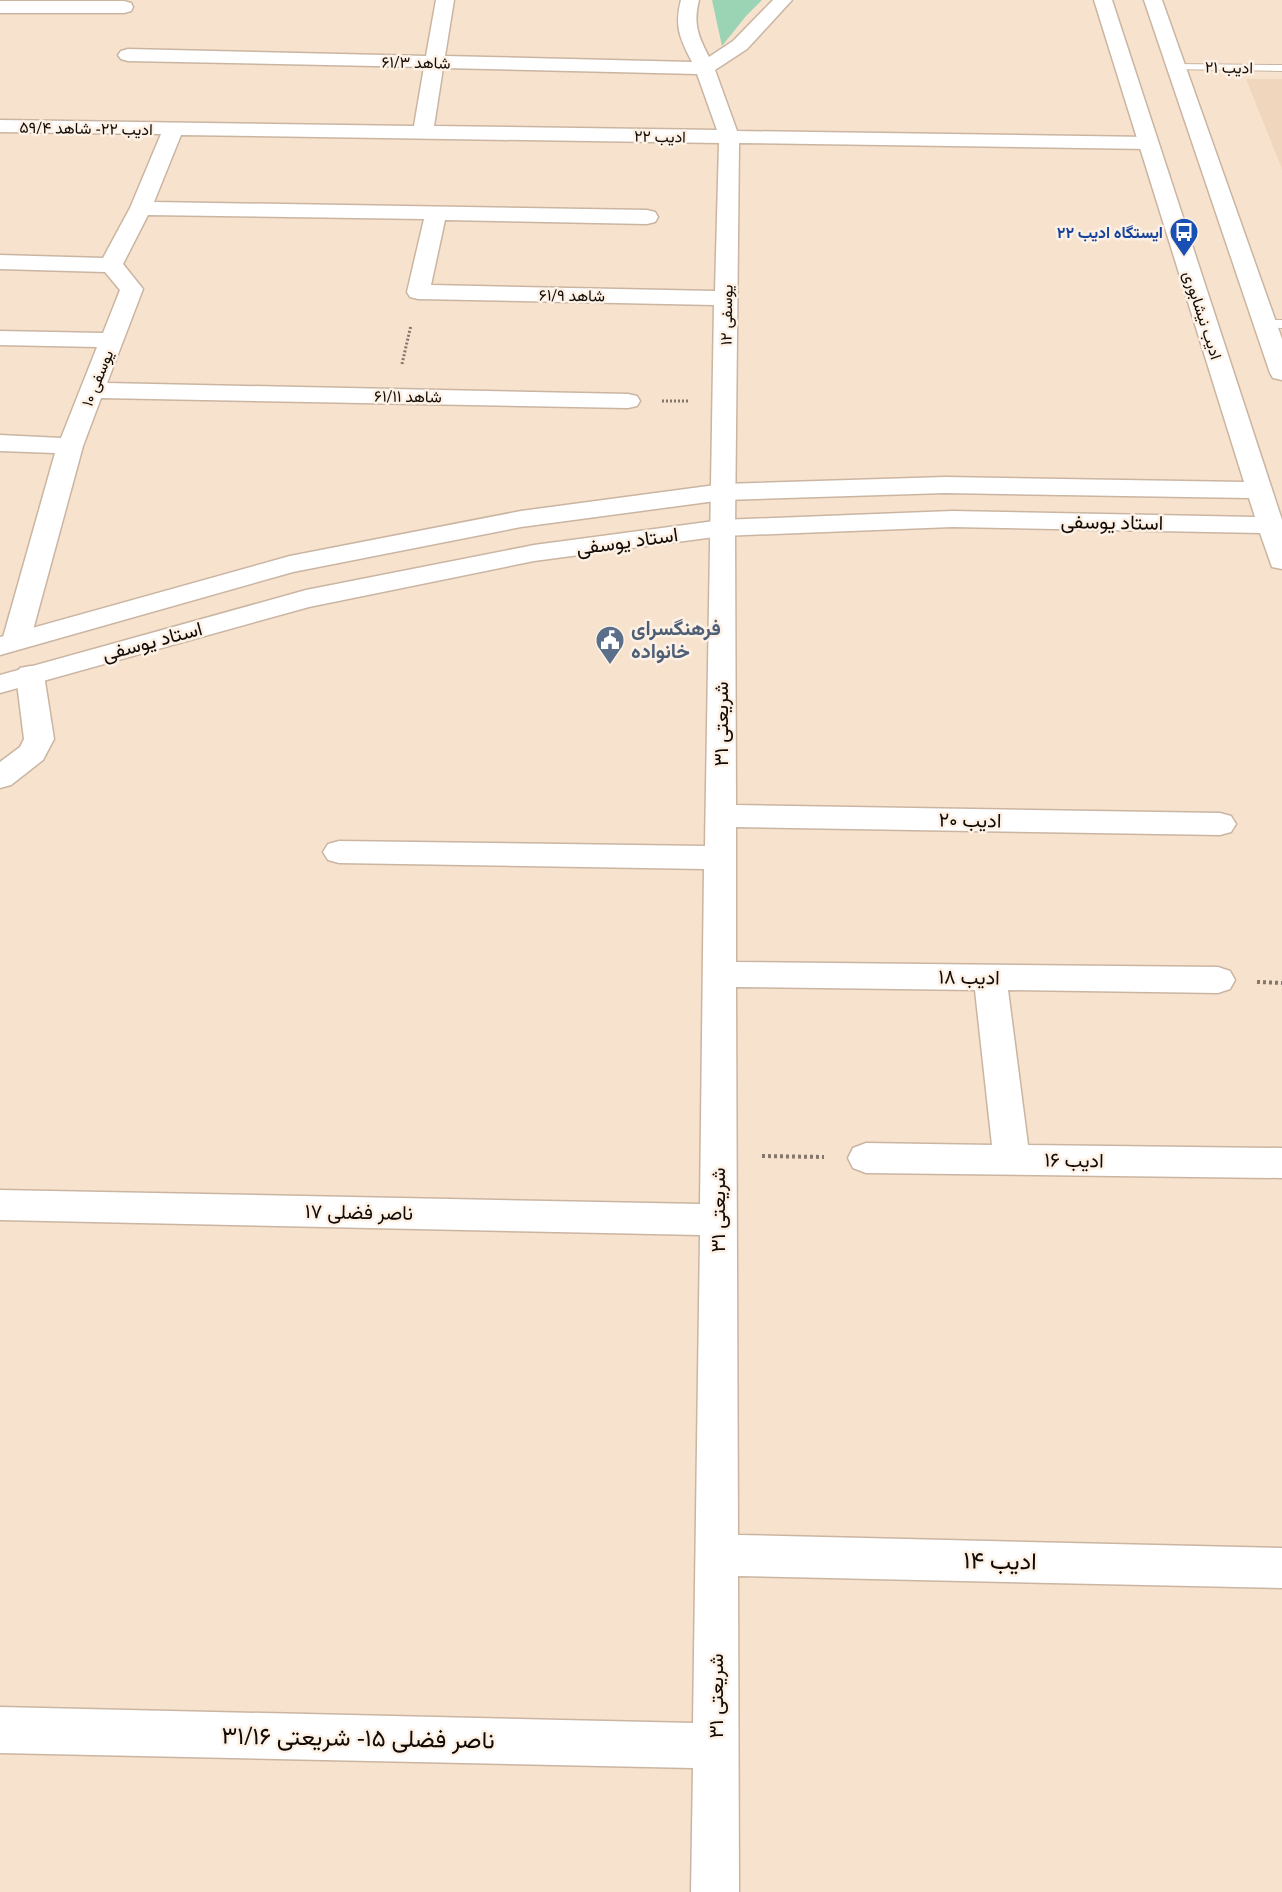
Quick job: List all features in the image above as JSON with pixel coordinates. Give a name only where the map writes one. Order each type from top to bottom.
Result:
[{"type":"street","points":[[423,132],[445,0]]},
{"type":"street","points":[[690,0],[687,12],[688,36],[705,68],[729,137]]},
{"type":"street","points":[[705,68],[740,45],[783,0]]},
{"type":"street","name":"ادیب نیشابوری","points":[[1103,0],[1282,561]]},
{"type":"street","points":[[1153,0],[1176,67],[1274,324],[1282,373]]},
{"type":"street","points":[[0,7],[124,8]]},
{"type":"street","name":"شاهد ۶۱/۳","points":[[128,54],[705,68]]},
{"type":"street","name":"ادیب ۲۲ - شاهد ۵۹/۴","points":[[0,126],[173,129]]},
{"type":"street","points":[[0,262],[111,265],[141,208],[173,129]]},
{"type":"street","name":"ادیب ۲۲","points":[[173,129],[1148,143]]},
{"type":"street","name":"یوسفی ۱۲","points":[[723,492],[729,137]]},
{"type":"street","points":[[141,208],[647,218]]},
{"type":"street","points":[[418,292],[436,213]]},
{"type":"street","name":"یوسفی ۱۰","points":[[8,644],[70,446],[132,289],[111,265]]},
{"type":"street","name":"شاهد ۶۱/۹","points":[[418,292],[726,298]]},
{"type":"street","points":[[0,338],[113,340]]},
{"type":"street","name":"شاهد ۶۱/۱۱","points":[[92,390],[628,401]]},
{"type":"street","points":[[0,443],[70,446]]},
{"type":"street","name":"استاد یوسفی","points":[[8,644],[290,564],[520,519],[723,492],[945,485],[1259,490]]},
{"type":"street","name":"شریعتی ۳۱","points":[[715,1892],[723,492]]},
{"type":"street","name":"استاد یوسفی","points":[[0,684],[306,599],[534,553],[722,528],[952,519],[1269,525]]},
{"type":"street","points":[[0,778],[32,753],[39,739],[30,675]]},
{"type":"street","name":"ادیب ۲۰","points":[[720,816],[1220,824]]},
{"type":"street","points":[[339,852],[720,858]]},
{"type":"street","name":"ادیب ۱۸","points":[[720,974],[1218,980]]},
{"type":"street","points":[[990,978],[1012,1159]]},
{"type":"street","name":"ادیب ۱۶","points":[[866,1158],[1282,1163]]},
{"type":"street","name":"ناصر فضلی ۱۷","points":[[0,1204],[718,1220]]},
{"type":"street","name":"ادیب ۱۴","points":[[717,1555],[1282,1568]]},
{"type":"street","name":"ناصر فضلی ۱۵ - شریعتی ۳۱/۱۶","points":[[0,1730],[716,1746]]},
{"type":"lane","name":"ادیب ۲۱","points":[[1176,67],[1282,68]]},
{"type":"path","points":[[395,396],[418,292]]},
{"type":"path","points":[[628,401],[724,402]]},
{"type":"path","points":[[718,1155],[866,1158]]},
{"type":"shaded area","points":[[1246,79],[1282,79],[1282,169]]},
{"type":"green space","points":[[712,0],[762,0],[722,46]]},
{"type":"place","name":"ایستگاه ادیب ۲۲","points":[[1184,258]]},
{"type":"place","name":"فرهنگسرای خانواده","points":[[610,666]]}]
